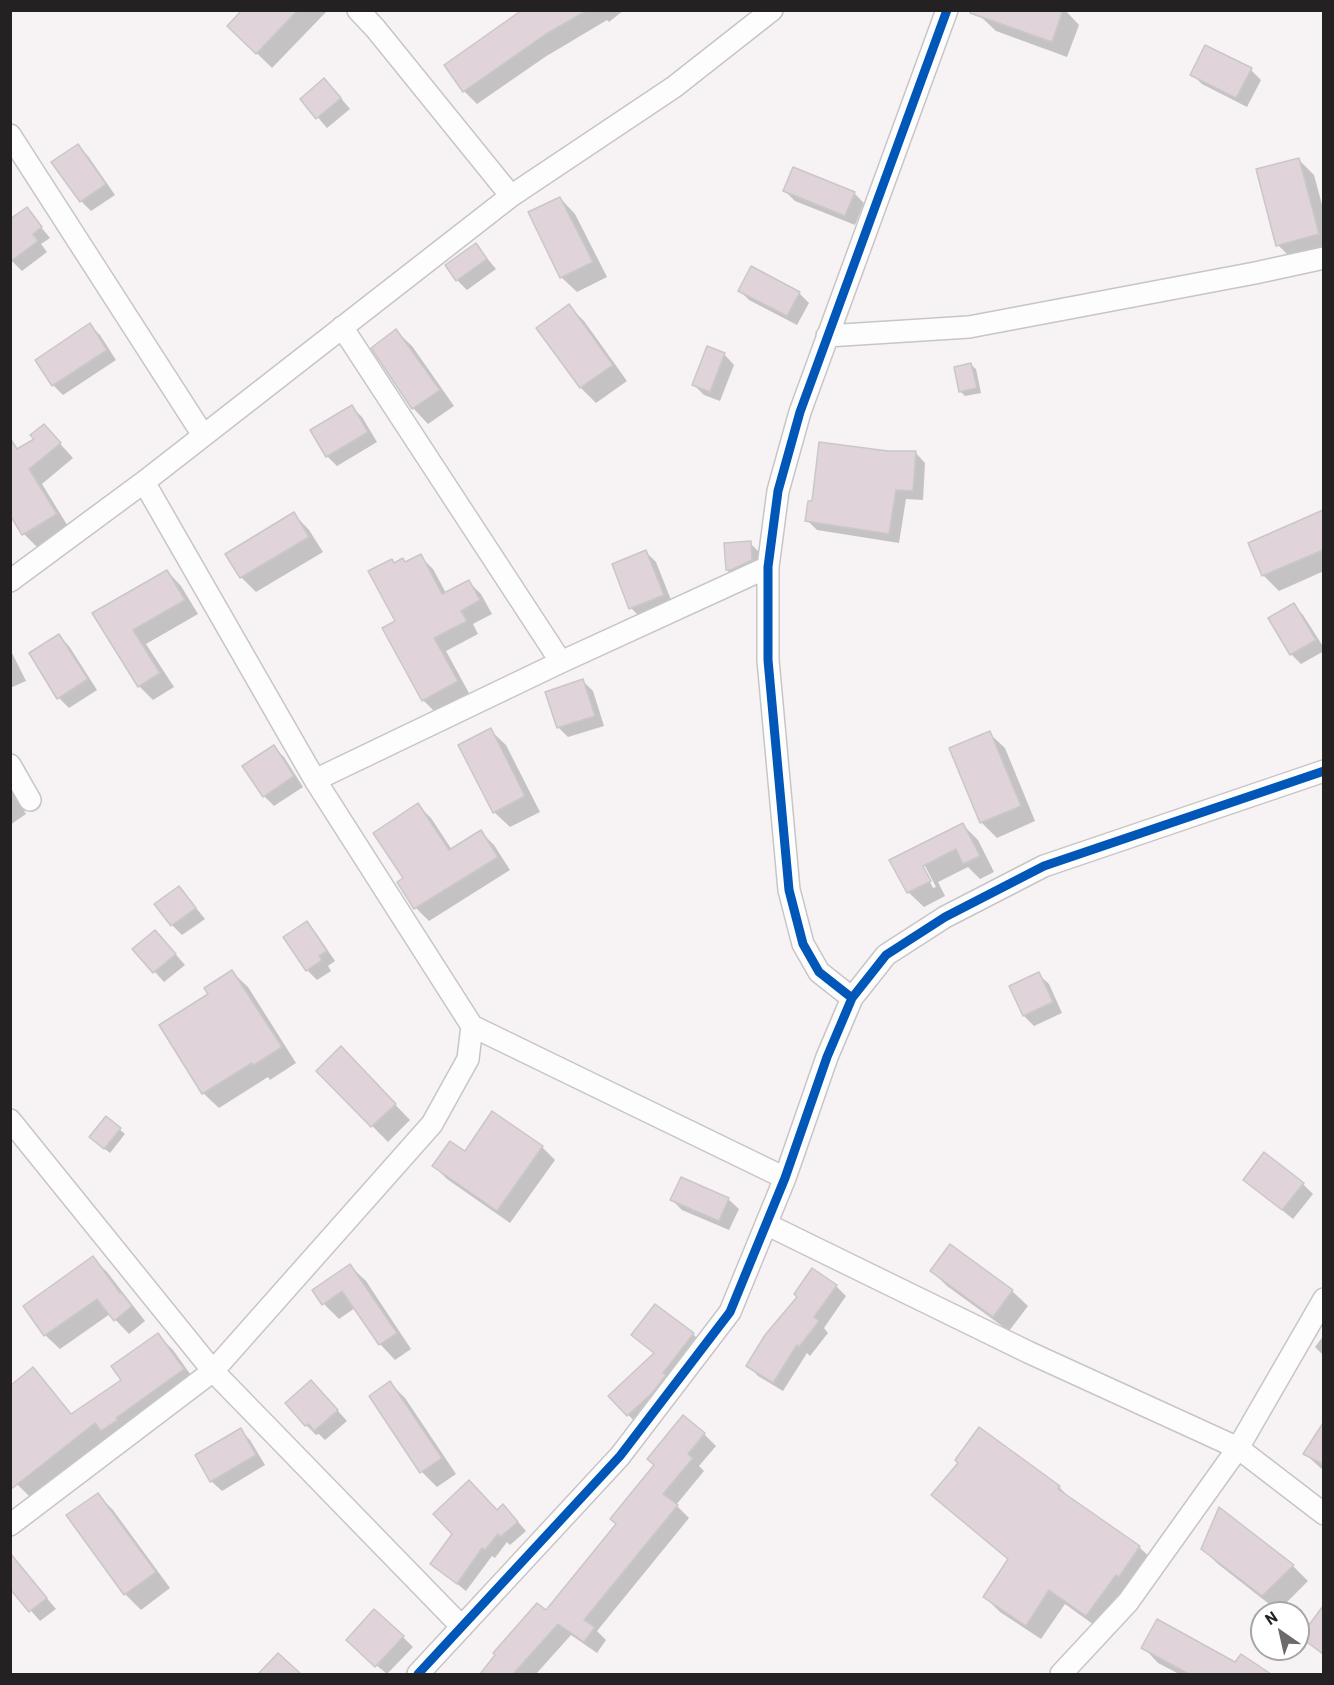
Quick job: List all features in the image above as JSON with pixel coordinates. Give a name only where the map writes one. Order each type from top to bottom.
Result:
[{"type":"street","points":[[358,10],[510,196]]},
{"type":"street","points":[[10,582],[144,482],[510,196],[674,87],[772,10]]},
{"type":"street","points":[[852,998],[819,972],[808,954],[803,945],[789,890],[768,660],[768,567],[778,491],[800,412],[947,10]]},
{"type":"street","points":[[10,135],[203,435]]},
{"type":"street","points":[[827,336],[969,327],[1323,258]]},
{"type":"street","points":[[342,327],[561,662]]},
{"type":"street","points":[[144,482],[315,780],[472,1026],[786,1178]]},
{"type":"street","points":[[315,780],[561,662],[768,567]]},
{"type":"street","points":[[10,765],[30,800]]},
{"type":"street","points":[[418,1674],[620,1456],[730,1312],[786,1178],[826,1057],[852,998],[886,955],[945,917],[1044,866],[1323,771]]},
{"type":"street","points":[[10,1525],[213,1371],[432,1124],[468,1059],[472,1026]]},
{"type":"street","points":[[10,1120],[213,1371],[462,1627]]},
{"type":"street","points":[[766,1224],[1028,1352],[1238,1448],[1323,1514]]},
{"type":"street","points":[[1061,1674],[1128,1602],[1238,1448],[1323,1299]]},
{"type":"building","points":[[242,10],[298,10],[256,54],[227,26]]},
{"type":"building","points":[[522,10],[588,10],[546,34],[463,92],[444,65]]},
{"type":"building","points":[[970,10],[1063,10],[1052,42],[970,13]]},
{"type":"building","points":[[1205,45],[1252,68],[1236,98],[1190,75]]},
{"type":"building","points":[[324,78],[341,98],[316,119],[300,99]]},
{"type":"building","points":[[78,144],[106,184],[80,202],[51,162]]},
{"type":"building","points":[[1299,158],[1319,234],[1276,246],[1256,169]]},
{"type":"building","points":[[793,167],[855,192],[845,216],[783,191]]},
{"type":"building","points":[[560,197],[593,262],[560,278],[528,212]]},
{"type":"building","points":[[27,207],[42,227],[33,234],[38,241],[10,262],[10,219]]},
{"type":"building","points":[[476,243],[487,259],[456,281],[445,265]]},
{"type":"building","points":[[751,266],[800,292],[787,316],[738,291]]},
{"type":"building","points":[[569,304],[613,365],[580,388],[536,328]]},
{"type":"building","points":[[90,323],[107,350],[52,386],[35,360]]},
{"type":"building","points":[[396,329],[440,390],[412,409],[371,348]]},
{"type":"building","points":[[707,346],[725,353],[710,392],[692,385]]},
{"type":"building","points":[[971,363],[977,388],[959,392],[954,367]]},
{"type":"building","points":[[352,405],[368,432],[326,457],[310,430]]},
{"type":"building","points":[[44,424],[61,443],[29,469],[57,514],[22,535],[10,515],[10,438],[17,449],[34,439],[30,435]]},
{"type":"building","points":[[819,442],[888,451],[916,451],[913,491],[896,490],[889,534],[805,521],[808,501],[812,501]]},
{"type":"building","points":[[1323,510],[1323,550],[1262,576],[1248,543]]},
{"type":"building","points":[[294,512],[309,537],[240,578],[225,554]]},
{"type":"building","points":[[751,541],[752,560],[726,570],[724,543]]},
{"type":"building","points":[[646,550],[664,595],[629,609],[612,564]]},
{"type":"building","points":[[421,554],[442,594],[469,580],[480,600],[461,611],[467,621],[434,638],[458,681],[422,701],[382,628],[395,621],[368,571],[392,559],[394,563],[403,558],[405,562]]},
{"type":"building","points":[[167,570],[185,600],[133,630],[160,673],[138,687],[92,613]]},
{"type":"building","points":[[1294,603],[1316,640],[1290,655],[1268,618]]},
{"type":"building","points":[[59,634],[88,679],[57,699],[29,653]]},
{"type":"building","points":[[583,679],[595,716],[557,728],[545,692]]},
{"type":"building","points":[[491,728],[525,796],[493,813],[458,745]]},
{"type":"building","points":[[990,731],[1021,806],[980,823],[949,748]]},
{"type":"building","points":[[274,745],[294,776],[263,797],[242,766]]},
{"type":"building","points":[[418,803],[449,850],[481,830],[498,857],[414,909],[397,882],[403,878],[373,833]]},
{"type":"building","points":[[963,823],[980,856],[963,864],[956,849],[923,866],[931,881],[907,893],[889,860]]},
{"type":"building","points":[[179,886],[196,908],[171,926],[154,904]]},
{"type":"building","points":[[307,921],[327,951],[319,956],[322,960],[306,971],[283,937]]},
{"type":"building","points":[[155,930],[176,954],[153,973],[132,949]]},
{"type":"building","points":[[232,970],[282,1047],[202,1094],[159,1025],[208,994],[204,988]]},
{"type":"building","points":[[1039,972],[1053,1002],[1023,1016],[1009,986]]},
{"type":"building","points":[[341,1046],[396,1104],[371,1127],[316,1071]]},
{"type":"building","points":[[492,1111],[543,1146],[497,1211],[432,1166],[450,1141],[465,1151]]},
{"type":"building","points":[[106,1116],[121,1128],[104,1149],[89,1137]]},
{"type":"building","points":[[1264,1152],[1304,1183],[1282,1210],[1243,1180]]},
{"type":"building","points":[[681,1177],[729,1198],[719,1221],[670,1200]]},
{"type":"building","points":[[950,1244],[1013,1290],[993,1317],[930,1271]]},
{"type":"building","points":[[93,1256],[132,1306],[114,1321],[97,1299],[44,1336],[23,1306]]},
{"type":"building","points":[[350,1264],[397,1333],[379,1345],[342,1291],[322,1305],[312,1290]]},
{"type":"building","points":[[812,1268],[837,1285],[814,1317],[819,1321],[799,1347],[797,1345],[773,1383],[746,1366],[765,1335],[797,1297],[794,1294]]},
{"type":"building","points":[[655,1304],[694,1333],[663,1373],[666,1375],[653,1392],[627,1416],[608,1396],[654,1353],[631,1335]]},
{"type":"building","points":[[158,1333],[184,1369],[101,1431],[95,1423],[10,1490],[10,1386],[33,1367],[71,1414],[121,1380],[111,1366]]},
{"type":"building","points":[[311,1380],[338,1410],[314,1431],[309,1424],[305,1426],[285,1403]]},
{"type":"building","points":[[390,1381],[442,1458],[420,1473],[369,1396]]},
{"type":"building","points":[[683,1415],[705,1433],[688,1454],[693,1458],[663,1494],[678,1505],[584,1620],[595,1627],[584,1642],[558,1624],[513,1674],[480,1674],[495,1655],[493,1653],[537,1603],[546,1610],[616,1524],[610,1519],[654,1465],[647,1459]]},
{"type":"building","points":[[1323,1423],[1323,1464],[1303,1454]]},
{"type":"building","points":[[979,1427],[1060,1486],[1058,1489],[1140,1546],[1119,1577],[1116,1575],[1086,1616],[1049,1590],[1026,1626],[983,1597],[1008,1559],[931,1495],[958,1463],[955,1460]]},
{"type":"building","points":[[241,1428],[256,1455],[210,1482],[195,1455]]},
{"type":"building","points":[[469,1480],[497,1510],[503,1504],[518,1522],[500,1537],[498,1534],[485,1550],[482,1548],[457,1584],[430,1564],[452,1534],[433,1514]]},
{"type":"building","points":[[98,1493],[156,1572],[124,1595],[66,1515]]},
{"type":"building","points":[[1219,1507],[1294,1565],[1262,1596],[1201,1549]]},
{"type":"building","points":[[10,1553],[47,1598],[29,1612],[10,1589]]},
{"type":"building","points":[[1323,1606],[1323,1654],[1310,1644],[1310,1624]]},
{"type":"building","points":[[374,1609],[404,1636],[375,1667],[346,1640]]},
{"type":"building","points":[[1157,1619],[1235,1662],[1241,1654],[1271,1674],[1189,1674],[1141,1648]]},
{"type":"building","points":[[278,1653],[301,1674],[258,1674]]},
{"type":"cycle path","points":[[852,998],[819,972],[803,944],[789,890],[768,660],[768,567],[778,491],[800,412],[947,10]]},
{"type":"cycle path","points":[[418,1674],[620,1456],[730,1312],[785,1178],[827,1057],[852,998],[886,955],[945,917],[1044,866],[1324,771]]}]
